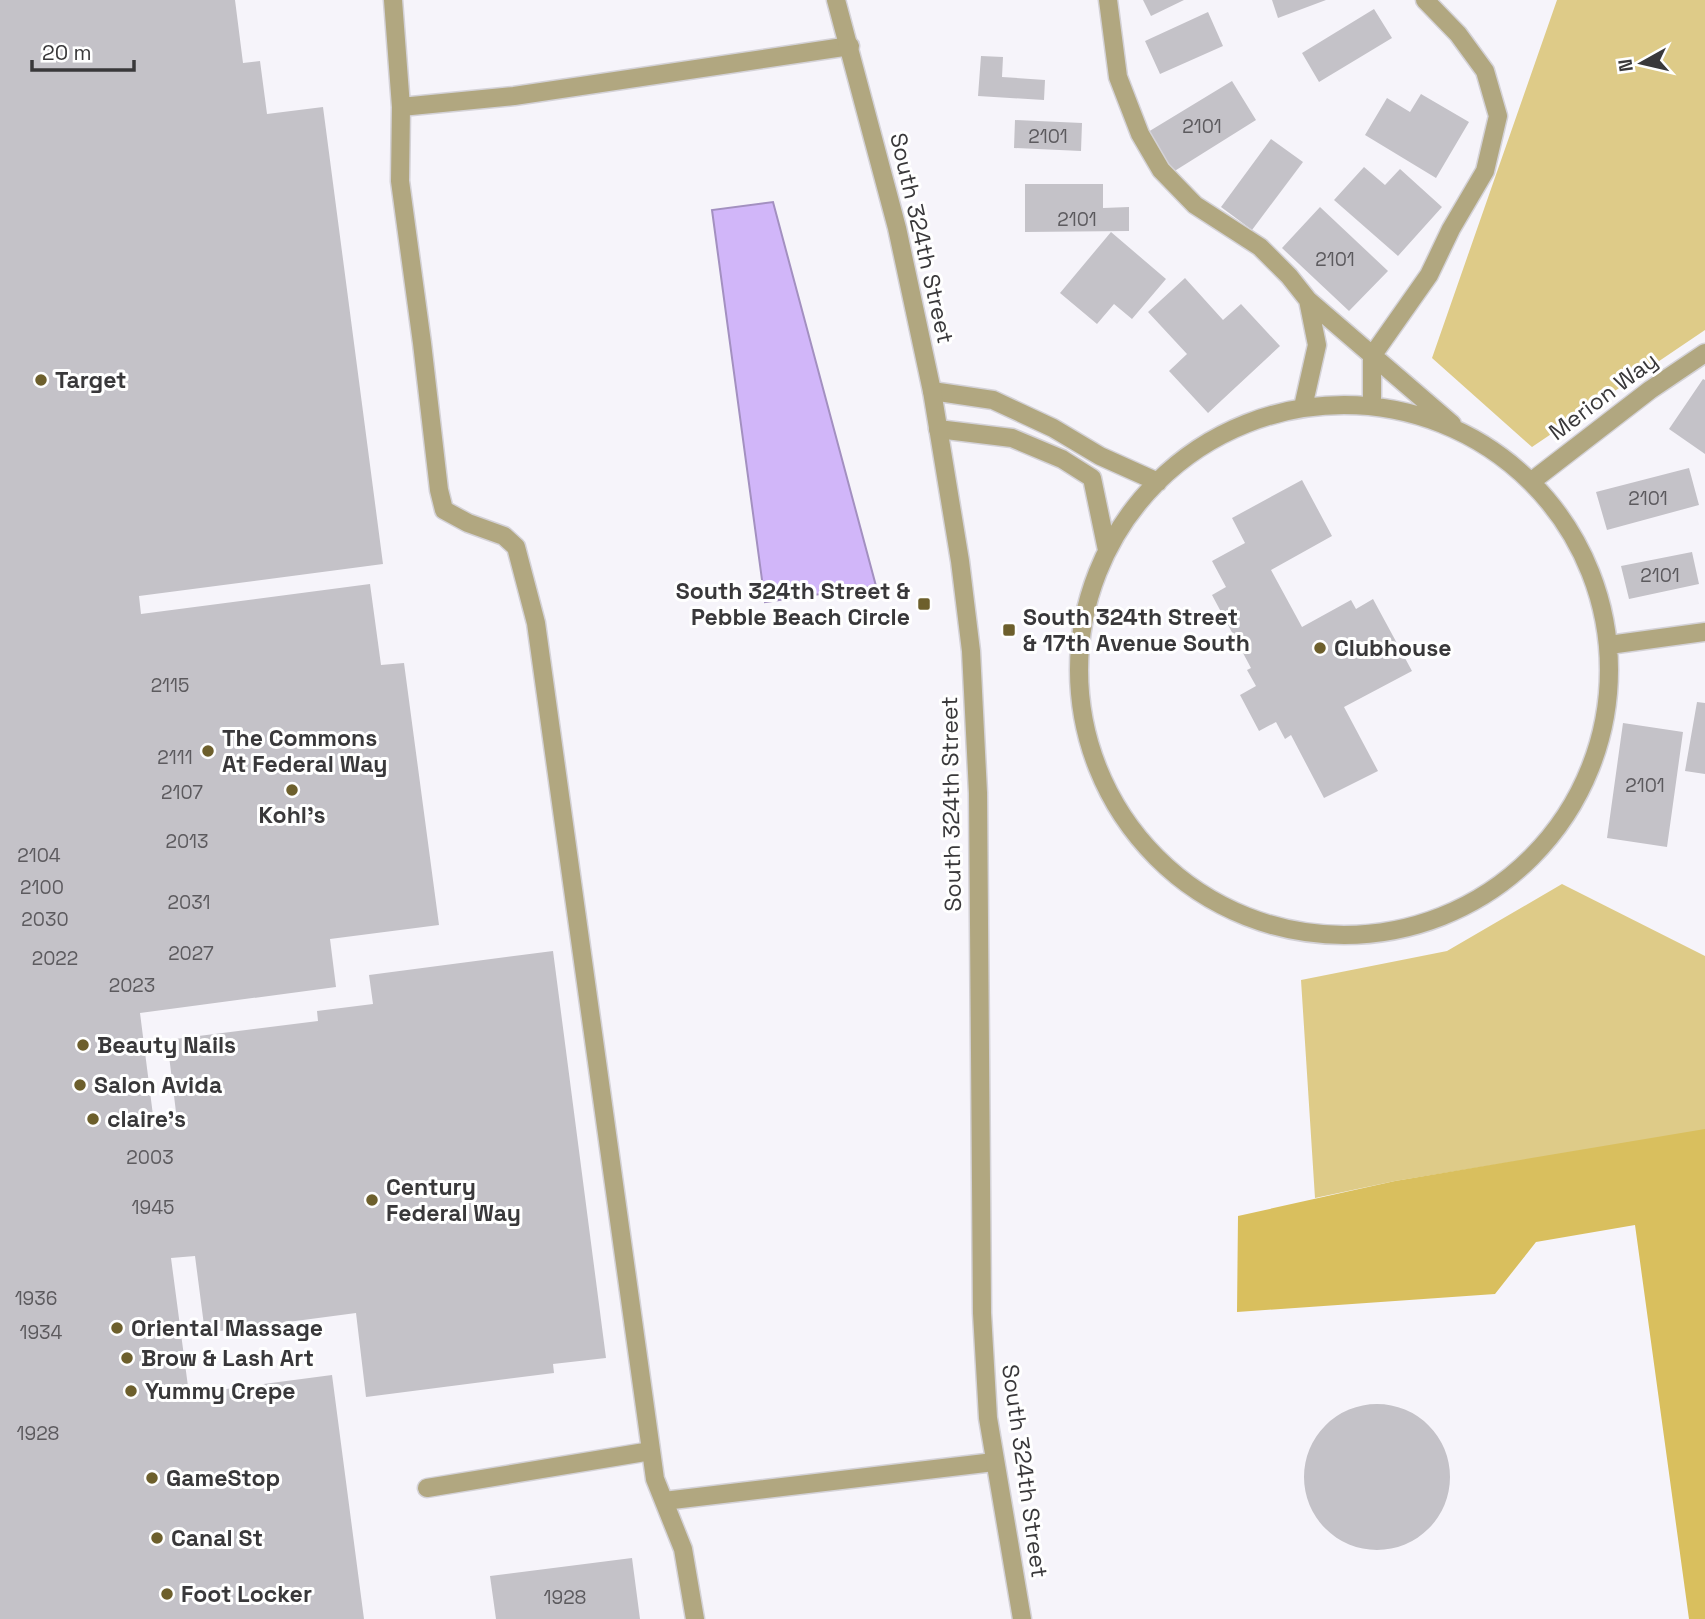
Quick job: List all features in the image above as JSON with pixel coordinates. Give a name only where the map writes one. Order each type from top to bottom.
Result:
[{"type":"street","points":[[393,0],[401,107],[400,181],[439,490],[444,510],[468,523],[504,536],[516,547],[536,624],[655,1479],[683,1549],[695,1619]]},
{"type":"street","name":"South 324th Street","points":[[836,0],[897,228],[932,391],[960,561],[974,705],[978,807],[982,1313],[988,1418],[1022,1619]]},
{"type":"street","points":[[1108,0],[1118,77],[1140,134],[1161,170],[1195,205],[1236,234],[1260,247],[1308,300],[1460,431],[1532,481],[1572,535],[1587,565],[1609,645],[1608,692],[1600,736],[1583,784],[1553,834],[1494,889],[1442,917],[1387,933],[1336,936],[1273,927],[1228,909],[1179,879],[1149,851],[1124,819],[1090,748],[1079,691],[1079,646],[1088,597],[1107,550],[1134,507],[1174,465],[1219,435],[1264,417],[1303,407],[1346,404],[1410,413],[1460,431]]},
{"type":"street","points":[[1372,406],[1371,356],[1429,275],[1451,229],[1485,171],[1498,116],[1485,71],[1458,34],[1425,0]]},
{"type":"street","points":[[401,107],[514,96],[850,46]]},
{"type":"street","points":[[1303,407],[1317,345],[1308,300]]},
{"type":"street","name":"Merion Way","points":[[1532,481],[1650,390],[1705,353]]},
{"type":"street","points":[[932,391],[993,400],[1053,428],[1100,456],[1158,482]]},
{"type":"street","points":[[938,429],[1012,438],[1062,458],[1091,478],[1107,550]]},
{"type":"street","points":[[1609,645],[1705,632]]},
{"type":"street","points":[[427,1488],[651,1451]]},
{"type":"street","points":[[664,1501],[994,1462]]},
{"type":"shaded area","points":[[1557,0],[1705,0],[1705,330],[1532,447],[1432,358]]},
{"type":"shaded area","points":[[773,202],[876,586],[765,602],[712,210]]},
{"type":"shaded area","points":[[1562,884],[1705,956],[1705,1131],[1395,1181],[1315,1198],[1301,980],[1447,951]]},
{"type":"shaded area","points":[[1705,1129],[1705,1619],[1689,1619],[1635,1225],[1536,1242],[1495,1294],[1237,1312],[1238,1216],[1395,1181]]},
{"type":"building","name":"The Commons At Federal Way","points":[[0,0],[235,0],[243,63],[260,61],[267,114],[323,107],[383,564],[139,596],[141,614],[370,584],[381,665],[404,663],[439,925],[330,939],[336,987],[140,1013],[154,1123],[177,1120],[167,1040],[318,1021],[317,1011],[373,1004],[369,975],[553,951],[606,1358],[553,1364],[554,1373],[366,1397],[356,1313],[205,1333],[195,1256],[171,1258],[189,1394],[332,1375],[364,1619],[0,1619]]},
{"type":"building","points":[[1143,0],[1184,0],[1151,16]]},
{"type":"building","points":[[1272,0],[1326,0],[1278,18]]},
{"type":"building","points":[[1374,9],[1392,38],[1319,82],[1302,53]]},
{"type":"building","points":[[1208,12],[1223,46],[1160,74],[1145,41]]},
{"type":"building","points":[[981,56],[1003,57],[1002,77],[1045,80],[1044,100],[978,96]]},
{"type":"building","points":[[1232,81],[1256,120],[1173,172],[1148,132]]},
{"type":"building","points":[[1421,94],[1469,122],[1436,178],[1365,135],[1387,98],[1410,112]]},
{"type":"building","points":[[1015,120],[1082,123],[1081,151],[1014,148]]},
{"type":"building","points":[[1271,139],[1303,162],[1252,230],[1221,207]]},
{"type":"building","points":[[1364,167],[1385,185],[1400,169],[1442,207],[1398,256],[1334,200]]},
{"type":"building","points":[[1025,184],[1103,184],[1103,208],[1129,207],[1129,231],[1025,232]]},
{"type":"building","points":[[1320,207],[1388,271],[1349,311],[1282,248]]},
{"type":"building","points":[[1111,232],[1166,279],[1132,319],[1114,304],[1097,324],[1060,293]]},
{"type":"building","points":[[1185,278],[1223,320],[1241,304],[1280,346],[1208,413],[1169,371],[1187,354],[1148,312]]},
{"type":"building","points":[[1703,379],[1705,380],[1705,454],[1669,429]]},
{"type":"building","points":[[1689,468],[1699,505],[1607,530],[1596,492]]},
{"type":"building","name":"Clubhouse","points":[[1302,480],[1332,536],[1271,570],[1302,627],[1351,600],[1356,609],[1373,599],[1412,671],[1344,707],[1378,771],[1324,798],[1291,735],[1285,739],[1276,722],[1259,731],[1240,695],[1256,686],[1247,670],[1251,668],[1212,595],[1226,587],[1212,561],[1245,543],[1232,518]]},
{"type":"building","points":[[1692,552],[1699,584],[1629,599],[1621,566]]},
{"type":"building","points":[[1697,702],[1705,703],[1705,774],[1685,771]]},
{"type":"building","points":[[1623,723],[1683,732],[1667,847],[1607,838]]},
{"type":"building","points":[[1377,1404],[1405,1410],[1428,1426],[1444,1449],[1450,1477],[1444,1505],[1428,1528],[1405,1544],[1377,1550],[1349,1544],[1326,1528],[1310,1505],[1304,1477],[1310,1449],[1326,1426],[1349,1410]]},
{"type":"building","points":[[632,1558],[640,1619],[496,1619],[490,1576]]},
{"type":"place","name":"Target","points":[[41,380]]},
{"type":"place","name":"South 324th Street & Pebble Beach Circle","points":[[924,604]]},
{"type":"place","name":"South 324th Street & 17th Avenue South","points":[[1009,630]]},
{"type":"place","name":"Clubhouse","points":[[1320,648]]},
{"type":"place","name":"The Commons At Federal Way","points":[[208,751]]},
{"type":"place","name":"Kohl's","points":[[292,790]]},
{"type":"place","name":"Beauty Nails","points":[[83,1045]]},
{"type":"place","name":"Salon Avida","points":[[80,1085]]},
{"type":"place","name":"claire's","points":[[93,1119]]},
{"type":"place","name":"Century Federal Way","points":[[372,1200]]},
{"type":"place","name":"Oriental Massage","points":[[117,1328]]},
{"type":"place","name":"Brow & Lash Art","points":[[127,1358]]},
{"type":"place","name":"Yummy Crepe","points":[[131,1391]]},
{"type":"place","name":"GameStop","points":[[152,1478]]},
{"type":"place","name":"Canal St","points":[[157,1538]]},
{"type":"place","name":"Foot Locker","points":[[167,1594]]}]
